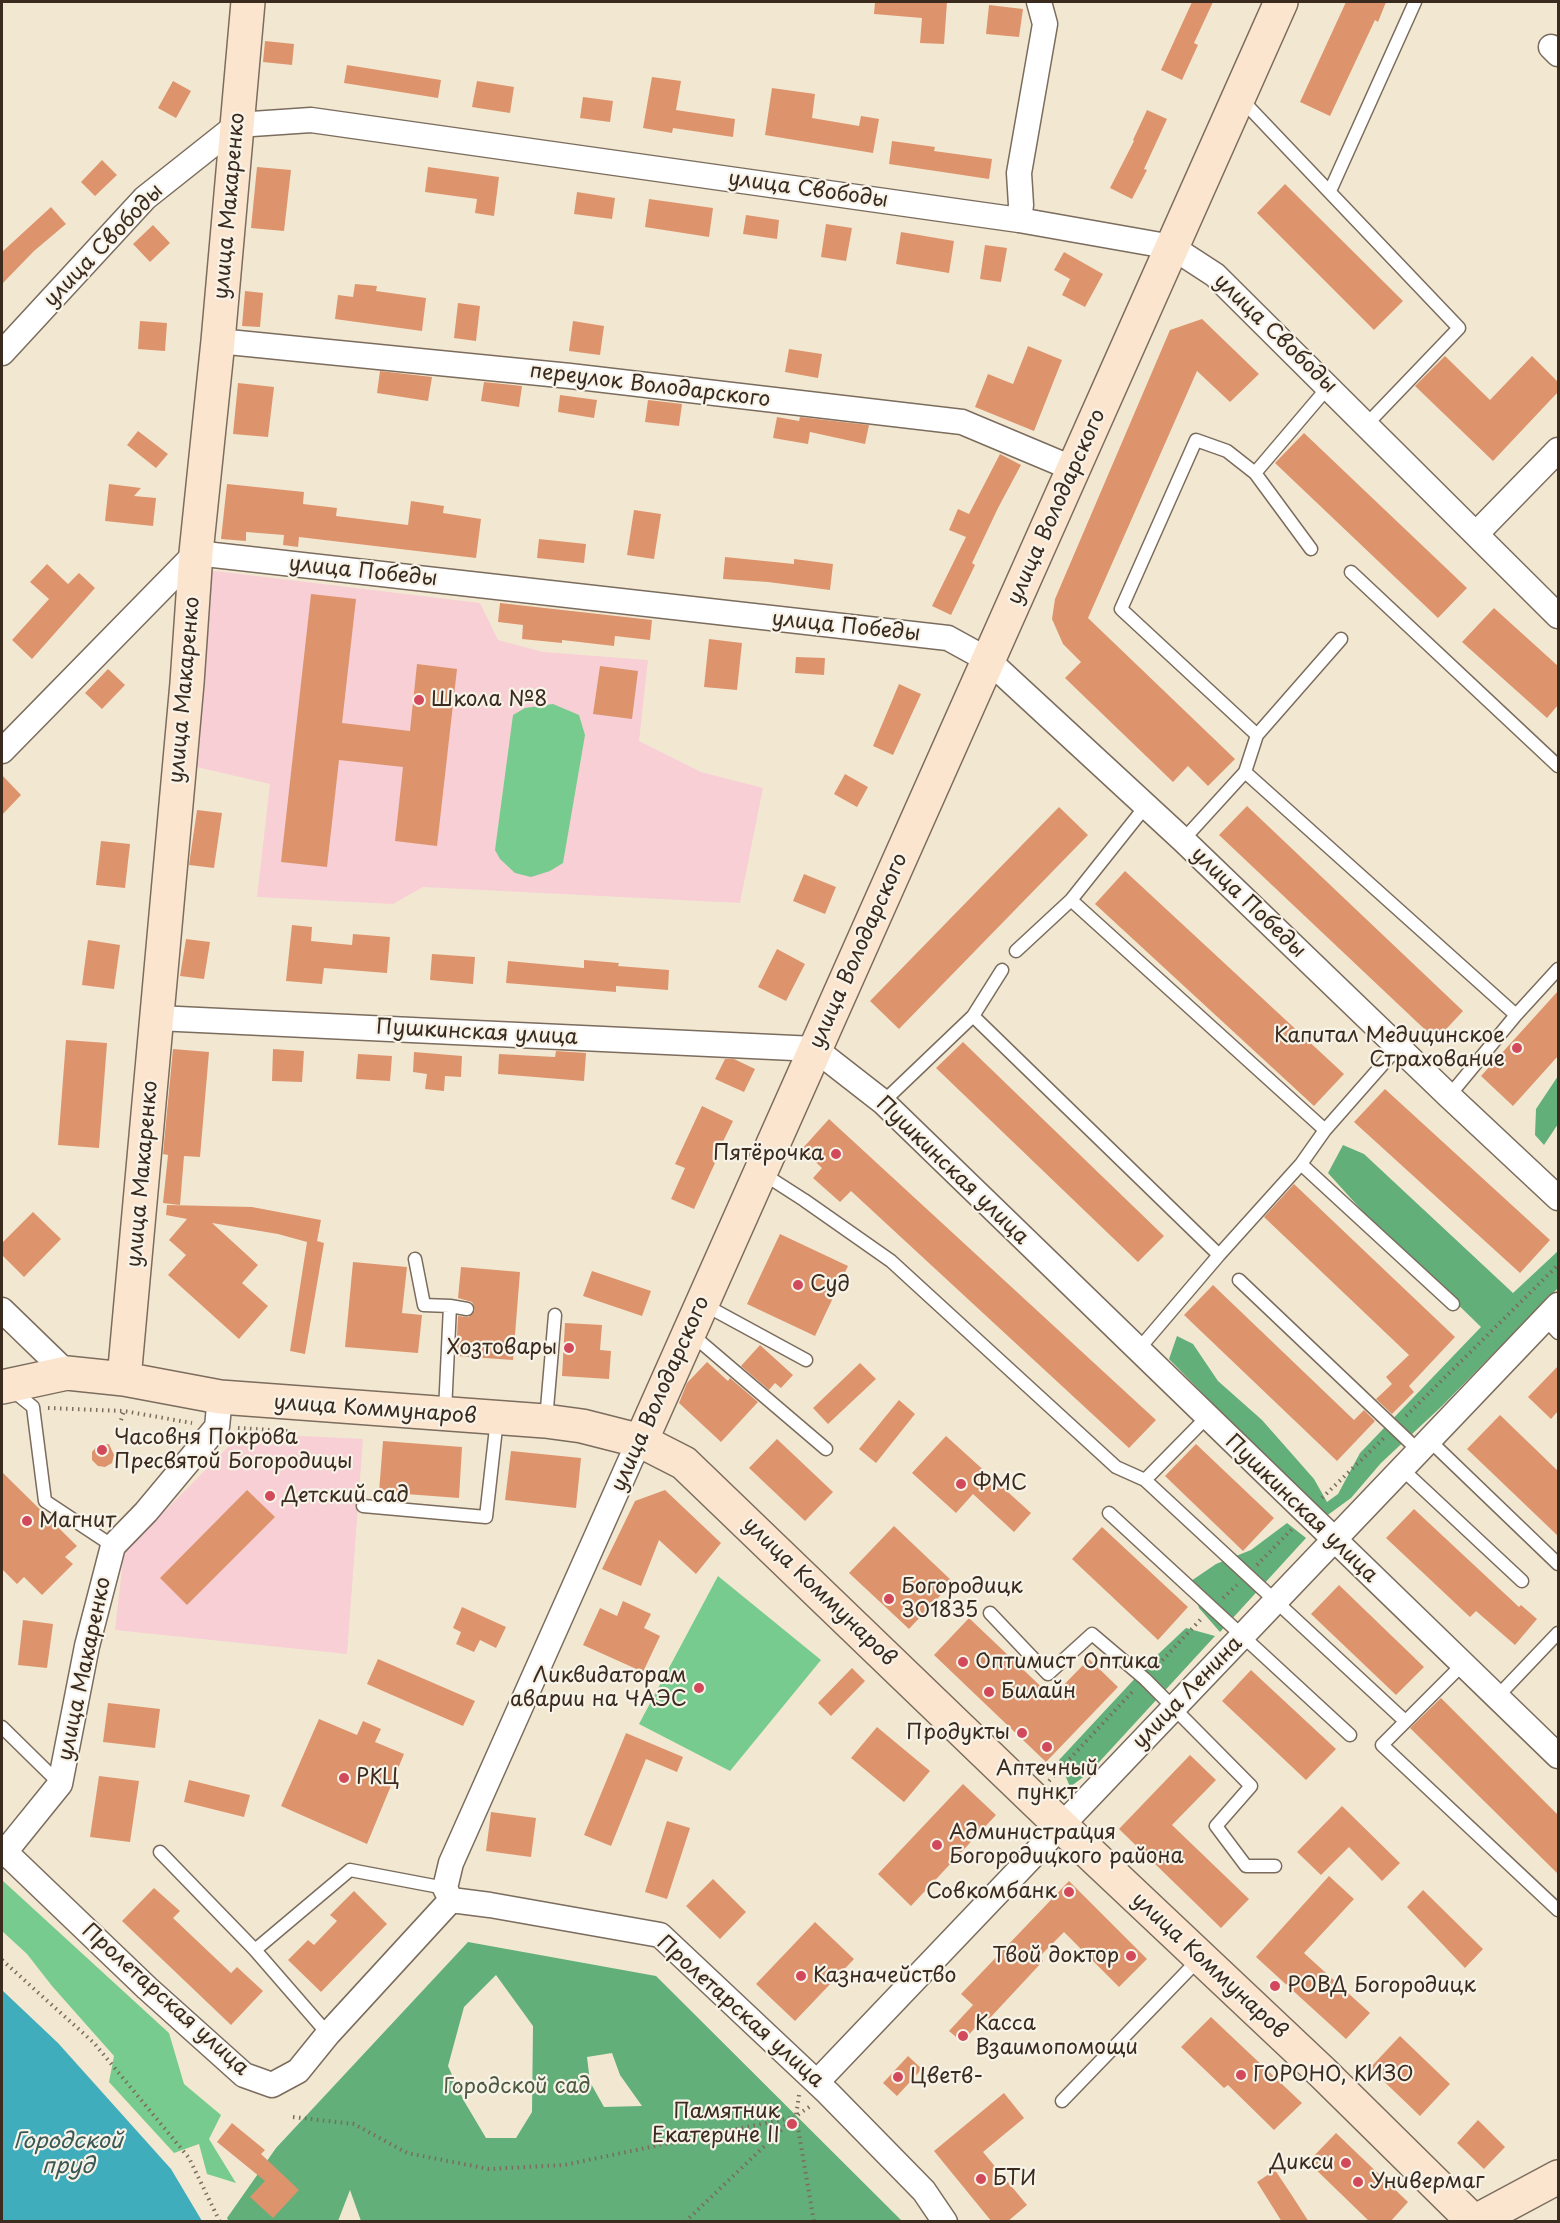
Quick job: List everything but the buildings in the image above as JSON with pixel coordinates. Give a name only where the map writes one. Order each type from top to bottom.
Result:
[{"type":"main road","name":"улица Макаренко","points":[[124,1379],[187,683],[196,553],[218,341],[248,2]]},
{"type":"main road","name":"улица Володарского","points":[[641,1441],[1281,2]]},
{"type":"main road","name":"улица Коммунаров","points":[[4,1386],[67,1373],[124,1379],[218,1412],[445,1415],[546,1421],[582,1426],[641,1441],[684,1463],[1200,1958],[1313,2063],[1465,2212],[1468,2222]]},
{"type":"main road","points":[[1474,2222],[1558,2177]]},
{"type":"street","points":[[1019,220],[1021,205],[1019,173],[1045,24],[1039,2]]},
{"type":"street","name":"улица Свободы","points":[[2,353],[145,198],[237,125],[311,120],[1019,220],[1172,247],[1215,274],[1558,616]]},
{"type":"street","name":"переулок Володарского","points":[[218,341],[570,376],[962,422],[1074,469]]},
{"type":"street","points":[[1476,534],[1558,450]]},
{"type":"street","points":[[2,752],[196,553]]},
{"type":"street","name":"улица Победы","points":[[196,553],[948,638],[988,660],[1145,807],[1184,840],[1558,1198]]},
{"type":"street","name":"Пушкинская улица","points":[[157,1018],[815,1049],[883,1102],[1558,1756]]},
{"type":"street","points":[[2,1311],[67,1373]]},
{"type":"street","name":"улица Ленина","points":[[817,2082],[1424,1446],[1554,1319]]},
{"type":"street","name":"улица Макаренко","points":[[3,1851],[60,1784],[87,1646],[113,1546],[146,1512],[218,1412]]},
{"type":"street","name":"улица Володарского","points":[[448,1894],[451,1863],[641,1441]]},
{"type":"street","name":"Пролетарская улица","points":[[3,1851],[147,1988],[244,2075],[272,2085],[298,2072],[448,1894],[490,1905],[660,1935],[817,2082],[924,2191],[945,2222]]},
{"type":"lane","points":[[1330,191],[1415,2]]},
{"type":"lane","points":[[1239,97],[1459,328],[1367,424]]},
{"type":"lane","points":[[1255,473],[1329,386]]},
{"type":"lane","points":[[1257,735],[1121,609],[1196,440],[1227,451],[1255,473],[1311,549]]},
{"type":"lane","points":[[1351,572],[1558,766]]},
{"type":"lane","points":[[1184,840],[1245,772],[1257,735],[1341,639]]},
{"type":"lane","points":[[1245,772],[1516,1015]]},
{"type":"lane","points":[[1016,951],[1071,900],[1145,807]]},
{"type":"lane","points":[[1071,900],[1325,1130]]},
{"type":"lane","points":[[1449,1096],[1516,1015],[1558,969]]},
{"type":"lane","points":[[883,1102],[973,1016],[1002,970]]},
{"type":"lane","points":[[973,1016],[1220,1255]]},
{"type":"lane","points":[[1138,1350],[1302,1164],[1325,1130],[1398,1047]]},
{"type":"lane","points":[[1302,1164],[1453,1304]]},
{"type":"lane","points":[[761,1172],[891,1261],[1116,1467],[1145,1480],[1405,1721]]},
{"type":"lane","points":[[415,1259],[424,1305],[467,1309]]},
{"type":"lane","points":[[1239,1280],[1395,1427],[1424,1446],[1558,1564]]},
{"type":"lane","points":[[445,1415],[450,1306]]},
{"type":"lane","points":[[546,1421],[555,1315]]},
{"type":"lane","points":[[696,1318],[806,1360]]},
{"type":"lane","points":[[696,1318],[826,1449]]},
{"type":"lane","points":[[4,1386],[33,1407],[45,1501],[113,1546]]},
{"type":"lane","points":[[1145,1480],[1207,1417]]},
{"type":"lane","points":[[363,1506],[486,1517],[497,1419]]},
{"type":"lane","points":[[1402,1469],[1522,1581]]},
{"type":"lane","points":[[1109,1513],[1350,1735]]},
{"type":"lane","points":[[990,1613],[1048,1674],[1092,1634],[1144,1679],[1251,1786],[1216,1826],[1246,1866],[1275,1866]]},
{"type":"lane","points":[[1496,1698],[1558,1633]]},
{"type":"lane","points":[[1462,1665],[1382,1745],[1558,1910]]},
{"type":"lane","points":[[2,1727],[60,1784]]},
{"type":"lane","points":[[160,1852],[255,1950],[328,2034]]},
{"type":"lane","points":[[255,1950],[350,1870],[448,1894]]},
{"type":"lane","points":[[1062,2101],[1200,1958]]},
{"type":"path","points":[[1033,1798],[1211,1608],[1248,1574],[1558,1265]]},
{"type":"path","points":[[33,1407],[218,1412],[298,1432]]},
{"type":"path","points":[[121,1420],[124,1411]]},
{"type":"path","points":[[2,1960],[94,2043],[189,2158],[220,2222]]},
{"type":"path","points":[[293,2117],[354,2124],[407,2153],[489,2169],[564,2165],[796,2116]]},
{"type":"path","points":[[685,2222],[796,2116]]},
{"type":"path","points":[[796,2116],[814,2222]]},
{"type":"shaded area","name":"Школа №8","points":[[207,570],[480,603],[498,640],[543,652],[648,660],[639,741],[701,772],[763,788],[740,903],[423,887],[393,904],[257,897],[270,784],[188,765]]},
{"type":"shaded area","name":"Детский сад","points":[[242,1433],[363,1439],[347,1654],[115,1630],[124,1552]]},
{"type":"green space","points":[[553,704],[579,715],[585,735],[563,863],[550,871],[531,877],[515,873],[500,859],[495,850],[513,715],[525,708]]},
{"type":"green space","points":[[1558,1076],[1558,1124],[1544,1145],[1535,1135],[1536,1109]]},
{"type":"green space","points":[[1343,1145],[1364,1154],[1513,1293],[1558,1251],[1558,1288],[1442,1406],[1381,1463],[1351,1498],[1325,1517],[1308,1496],[1282,1474],[1169,1359],[1177,1336],[1193,1344],[1218,1381],[1262,1420],[1314,1479],[1327,1502],[1338,1494],[1360,1453],[1481,1327],[1365,1214],[1328,1173]]},
{"type":"green space","points":[[1287,1523],[1306,1538],[1220,1632],[1199,1608],[1191,1581],[1216,1564],[1251,1550]]},
{"type":"green space","points":[[718,1576],[821,1660],[730,1771],[639,1724]]},
{"type":"green space","points":[[1186,1628],[1215,1636],[1090,1772],[1070,1787],[1059,1760],[1153,1659]]},
{"type":"green space","points":[[2,1880],[169,2033],[184,2084],[221,2115],[209,2139],[236,2183],[207,2174],[199,2144],[174,2153],[109,2082],[114,2056],[27,1954],[2,1931]]},
{"type":"green space","name":"Городской сад","points":[[468,1942],[656,1976],[902,2221],[361,2221],[350,2190],[338,2221],[229,2222],[227,2218],[276,2148]],"holes":[[[496,1975],[533,2026],[532,2112],[516,2138],[486,2138],[464,2101],[448,2066],[464,2007]],[[612,2053],[620,2075],[642,2106],[604,2107],[590,2082],[587,2057]]]},
{"type":"water","name":"Городской пруд","points":[[2,1990],[58,2043],[171,2169],[202,2221],[2,2221]]},
{"type":"place","name":"Школа №8","points":[[419,700]]},
{"type":"place","name":"Капитал Медицинское Страхование","points":[[1517,1048]]},
{"type":"place","name":"Пятёрочка","points":[[836,1154]]},
{"type":"place","name":"Суд","points":[[798,1285]]},
{"type":"place","name":"Хозтовары","points":[[569,1348]]},
{"type":"place","name":"Часовня Покрова Пресвятой Богородицы","points":[[102,1450]]},
{"type":"place","name":"ФМС","points":[[961,1484]]},
{"type":"place","name":"Детский сад","points":[[270,1496]]},
{"type":"place","name":"Магнит","points":[[27,1521]]},
{"type":"place","name":"Богородицк 301835","points":[[889,1599]]},
{"type":"place","name":"Оптимист Оптика","points":[[963,1662]]},
{"type":"place","name":"Ликвидаторам аварии на ЧАЭС","points":[[699,1688]]},
{"type":"place","name":"Билайн","points":[[989,1692]]},
{"type":"place","name":"Продукты","points":[[1022,1733]]},
{"type":"place","name":"Аптечный пункт","points":[[1047,1747]]},
{"type":"place","name":"РКЦ","points":[[344,1778]]},
{"type":"place","name":"Администрация Богородицкого района","points":[[937,1845]]},
{"type":"place","name":"Совкомбанк","points":[[1069,1892]]},
{"type":"place","name":"Твой доктор","points":[[1131,1956]]},
{"type":"place","name":"Казначейство","points":[[801,1976]]},
{"type":"place","name":"РОВД Богородицк","points":[[1275,1986]]},
{"type":"place","name":"Касса Взаимопомощи","points":[[963,2036]]},
{"type":"place","name":"ГОРОНО, КИЗО","points":[[1241,2075]]},
{"type":"place","name":"Цветв-","points":[[898,2077]]},
{"type":"place","name":"Памятник Екатерине II","points":[[792,2124]]},
{"type":"place","name":"Дикси","points":[[1346,2163]]},
{"type":"place","name":"БТИ","points":[[981,2179]]},
{"type":"place","name":"Универмаг","points":[[1358,2182]]}]
